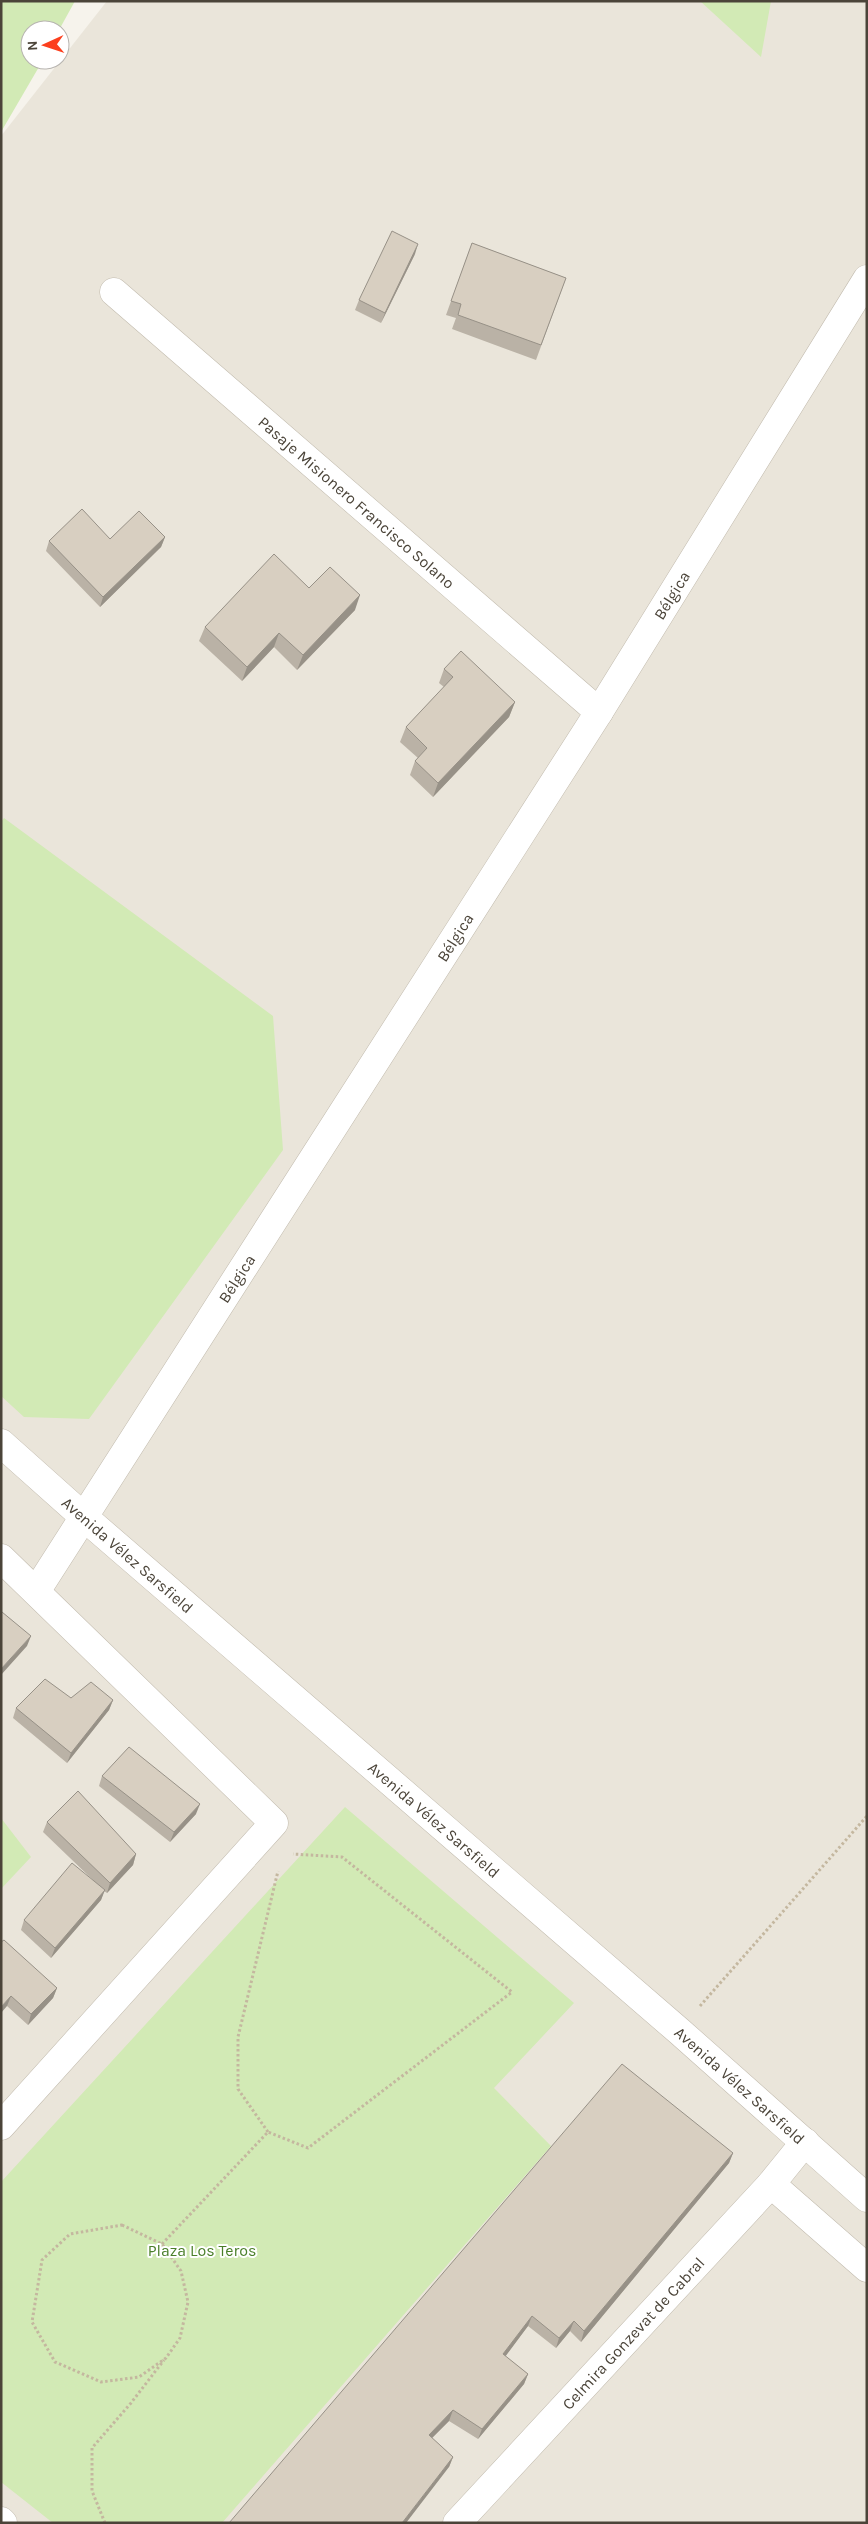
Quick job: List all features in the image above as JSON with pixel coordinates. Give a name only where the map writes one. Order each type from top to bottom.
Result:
[{"type":"street","name":"Bélgica","points":[[37,1590],[600,712],[867,279]]},
{"type":"street","name":"Pasaje Misionero Francisco Solano","points":[[114,292],[600,712]]},
{"type":"street","name":"Avenida Vélez Sarsfield","points":[[1,1443],[84,1518],[679,2031],[867,2198]]},
{"type":"street","points":[[1,1558],[37,1590],[274,1823],[1,2126]]},
{"type":"street","name":"Celmira Gonzevat de Cabral","points":[[457,2523],[771,2184],[805,2142]]},
{"type":"street","points":[[771,2184],[867,2268]]},
{"type":"path","points":[[679,2031],[867,1816]]},
{"type":"path","points":[[274,1823],[282,1853],[238,2037],[238,2089],[268,2132],[308,2148],[512,1992],[342,1858],[282,1853]]},
{"type":"path","points":[[162,2244],[268,2132]]},
{"type":"path","points":[[105,2523],[92,2491],[92,2448],[131,2404],[166,2358],[180,2338],[188,2302],[181,2271],[162,2244],[122,2225],[70,2234],[42,2260],[32,2322],[55,2362],[101,2382],[139,2377],[166,2358]]},
{"type":"shaded area","points":[[107,1],[867,1],[867,2523],[1,2523],[1,136],[53,70],[70,70],[70,48]]},
{"type":"green space","points":[[1,1],[75,1],[65,20],[20,20],[20,70],[37,70],[1,132]]},
{"type":"green space","points":[[700,1],[771,1],[761,57]]},
{"type":"green space","points":[[4,818],[273,1016],[283,1150],[89,1419],[24,1417],[1,1396],[1,822]]},
{"type":"green space","name":"Plaza Los Teros","points":[[345,1807],[574,2003],[494,2088],[551,2146],[222,2523],[53,2523],[1,2482],[1,2182]]},
{"type":"green space","points":[[1,1818],[31,1857],[1,1889]]},
{"type":"building","points":[[392,231],[418,244],[385,313],[359,300]]},
{"type":"building","points":[[472,243],[566,278],[541,345],[458,315],[461,304],[451,301]]},
{"type":"building","points":[[82,509],[110,539],[139,511],[165,537],[103,597],[49,541]]},
{"type":"building","points":[[274,554],[309,588],[330,567],[360,595],[303,655],[279,633],[247,667],[205,627]]},
{"type":"building","points":[[461,651],[515,702],[438,783],[415,761],[427,748],[406,727],[453,677],[444,669]]},
{"type":"building","points":[[1,1613],[31,1636],[1,1669]]},
{"type":"building","points":[[45,1679],[71,1698],[91,1682],[113,1700],[71,1753],[16,1708]]},
{"type":"building","points":[[129,1747],[200,1804],[174,1832],[102,1776]]},
{"type":"building","points":[[78,1791],[136,1854],[110,1883],[47,1822]]},
{"type":"building","points":[[72,1863],[105,1890],[55,1948],[24,1920]]},
{"type":"building","points":[[4,1940],[57,1988],[31,2014],[11,1996],[1,2007],[1,1942]]},
{"type":"building","points":[[622,2064],[733,2153],[584,2331],[574,2321],[559,2338],[532,2316],[503,2354],[528,2374],[482,2429],[453,2410],[429,2435],[453,2457],[402,2523],[229,2523]]}]
